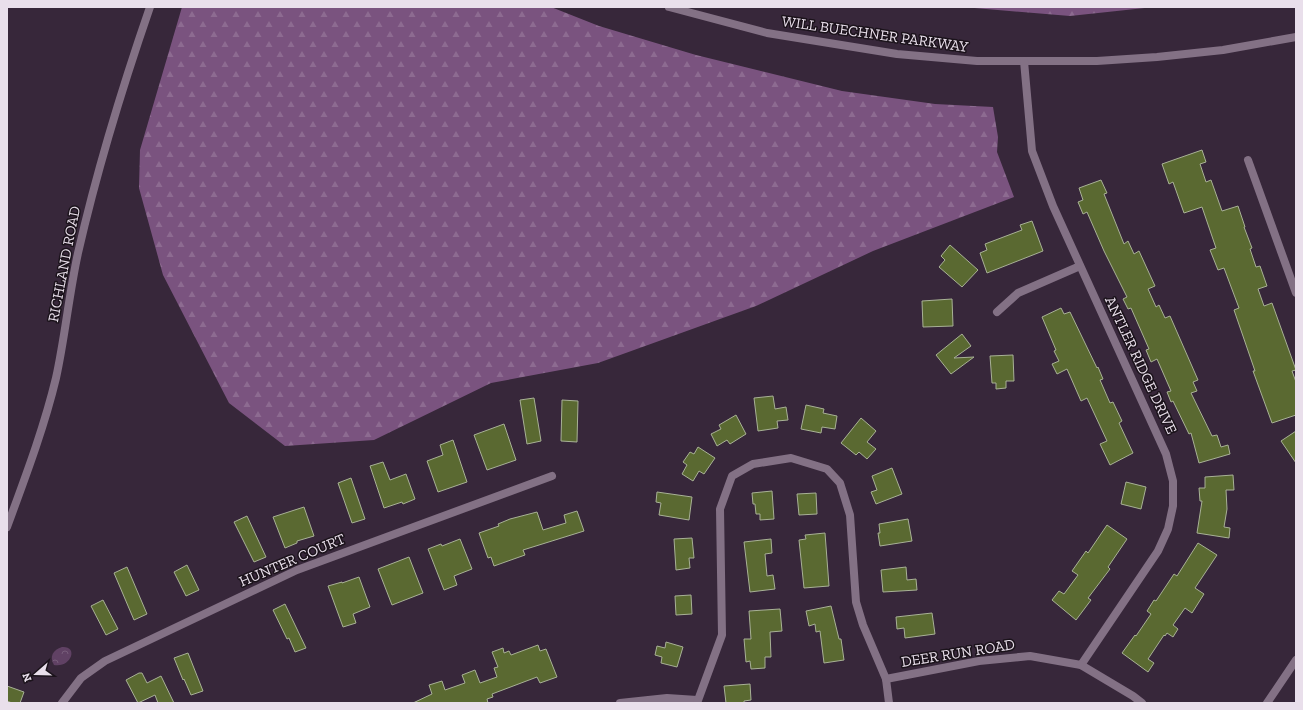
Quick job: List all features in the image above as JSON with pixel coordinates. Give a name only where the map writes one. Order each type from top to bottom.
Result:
[{"type":"street","name":"RICHLAND ROAD","points":[[7,527],[44,419],[55,379],[64,338],[78,254],[96,182],[121,96],[150,7]]},
{"type":"street","name":"WILL BUECHNER PARKWAY","points":[[669,7],[767,33],[897,54],[977,61],[1097,61],[1157,57],[1223,50],[1296,37]]},
{"type":"street","name":"ANTLER RIDGE DRIVE","points":[[1024,61],[1032,151],[1053,206],[1166,454],[1172,481],[1173,506],[1168,529],[1158,551],[1081,665]]},
{"type":"street","points":[[1248,160],[1296,293]]},
{"type":"street","points":[[997,312],[1018,293],[1080,266]]},
{"type":"street","points":[[620,703],[667,698],[697,702],[722,635],[720,509],[732,476],[753,464],[791,458],[828,469],[840,483],[850,515],[856,602],[863,625],[886,679],[889,703]]},
{"type":"street","name":"HUNTER COURT","points":[[62,703],[82,678],[105,661],[297,570],[552,476]]},
{"type":"street","name":"DEER RUN ROAD","points":[[886,679],[979,661],[1030,656],[1081,665],[1142,703]]},
{"type":"street","points":[[1267,703],[1296,660]]},
{"type":"green space","points":[[182,7],[551,7],[599,26],[696,55],[842,91],[935,104],[993,107],[998,137],[997,152],[1014,197],[873,251],[756,306],[598,363],[491,383],[374,440],[285,446],[229,403],[163,275],[139,188],[140,150]]},
{"type":"green space","points":[[963,7],[1154,7],[1070,16]]},
{"type":"green space","points":[[62,647],[70,650],[71,657],[65,663],[54,665],[52,656],[56,650]]},
{"type":"building","points":[[1202,150],[1206,162],[1200,164],[1206,182],[1211,180],[1222,211],[1238,206],[1252,248],[1250,249],[1256,267],[1260,266],[1267,286],[1258,289],[1264,306],[1272,303],[1296,370],[1292,371],[1296,382],[1296,415],[1272,423],[1253,371],[1255,371],[1234,310],[1239,308],[1224,268],[1218,270],[1210,250],[1216,248],[1202,207],[1184,213],[1173,182],[1169,184],[1162,164]]},
{"type":"building","points":[[1101,180],[1107,193],[1104,194],[1124,244],[1128,241],[1134,254],[1139,251],[1155,286],[1148,289],[1156,307],[1159,305],[1165,318],[1170,316],[1198,380],[1193,382],[1197,391],[1191,393],[1212,436],[1217,435],[1221,447],[1228,445],[1230,454],[1199,463],[1191,433],[1189,434],[1173,401],[1171,402],[1167,392],[1171,391],[1157,359],[1151,362],[1146,350],[1149,349],[1131,308],[1128,309],[1123,299],[1127,297],[1104,251],[1087,212],[1083,214],[1078,202],[1083,200],[1079,188]]},
{"type":"building","points":[[1032,221],[1043,251],[987,273],[980,253],[987,250],[985,244],[1022,230],[1020,225]]},
{"type":"building","points":[[950,245],[978,270],[962,287],[939,267],[945,260],[941,256]]},
{"type":"building","points":[[952,299],[953,326],[923,327],[922,301]]},
{"type":"building","points":[[1061,308],[1064,314],[1070,312],[1097,368],[1098,367],[1103,379],[1100,380],[1110,403],[1113,402],[1122,421],[1119,423],[1133,453],[1110,465],[1100,444],[1107,441],[1087,398],[1081,401],[1067,369],[1057,374],[1052,364],[1059,361],[1042,317]]},
{"type":"building","points":[[962,334],[971,346],[954,358],[974,357],[951,374],[936,355]]},
{"type":"building","points":[[1013,355],[1014,381],[1006,381],[1006,388],[996,389],[996,383],[992,383],[990,356]]},
{"type":"building","points":[[773,396],[775,409],[786,407],[788,420],[777,421],[778,428],[758,431],[754,398]]},
{"type":"building","points":[[534,398],[541,441],[527,444],[520,400]]},
{"type":"building","points":[[562,400],[578,401],[577,442],[561,441]]},
{"type":"building","points":[[806,405],[824,409],[823,413],[837,416],[835,429],[822,427],[821,433],[801,429]]},
{"type":"building","points":[[736,415],[746,434],[730,444],[727,440],[717,446],[711,434],[721,429],[719,425]]},
{"type":"building","points":[[861,418],[876,431],[867,442],[876,449],[867,459],[859,452],[856,455],[841,443]]},
{"type":"building","points":[[504,424],[516,460],[487,470],[474,435]]},
{"type":"building","points":[[1296,431],[1296,463],[1281,441]]},
{"type":"building","points":[[453,440],[467,482],[438,492],[427,461],[443,455],[440,445]]},
{"type":"building","points":[[698,447],[715,458],[704,474],[699,471],[693,481],[682,474],[687,465],[683,462],[690,452],[694,454]]},
{"type":"building","points":[[383,462],[390,480],[406,474],[415,499],[403,504],[402,502],[384,508],[370,466]]},
{"type":"building","points":[[892,468],[902,494],[876,504],[871,492],[877,490],[872,476]]},
{"type":"building","points":[[1233,475],[1234,490],[1226,490],[1227,509],[1224,527],[1230,528],[1229,538],[1197,533],[1202,501],[1200,501],[1199,488],[1205,488],[1205,477]]},
{"type":"building","points":[[351,478],[365,519],[352,523],[338,483]]},
{"type":"building","points":[[1126,482],[1146,487],[1141,509],[1121,504]]},
{"type":"building","points":[[772,491],[774,519],[760,520],[760,514],[756,514],[755,504],[753,504],[752,493]]},
{"type":"building","points":[[657,492],[692,497],[689,520],[659,515],[661,503],[656,502]]},
{"type":"building","points":[[816,493],[817,514],[799,515],[797,494]]},
{"type":"building","points":[[304,507],[314,536],[297,541],[297,543],[285,548],[273,517]]},
{"type":"building","points":[[577,511],[584,531],[523,550],[525,555],[494,566],[491,557],[488,558],[479,533],[499,526],[498,524],[510,519],[537,512],[543,530],[566,523],[564,515]]},
{"type":"building","points":[[247,516],[266,557],[254,562],[234,522]]},
{"type":"building","points":[[908,519],[912,541],[880,546],[878,533],[880,533],[879,524]]},
{"type":"building","points":[[1107,525],[1127,539],[1108,567],[1110,569],[1088,598],[1091,600],[1076,620],[1052,600],[1059,591],[1064,594],[1078,575],[1072,571],[1086,551],[1088,553]]},
{"type":"building","points":[[825,533],[829,586],[804,588],[799,540],[806,539],[805,535]]},
{"type":"building","points":[[692,538],[694,558],[689,558],[690,568],[676,570],[674,539]]},
{"type":"building","points":[[460,539],[472,569],[454,576],[457,585],[444,590],[428,549],[441,544],[442,546]]},
{"type":"building","points":[[771,539],[772,553],[765,554],[767,576],[773,575],[775,589],[750,592],[744,542]]},
{"type":"building","points":[[1198,543],[1217,555],[1195,588],[1204,594],[1192,613],[1185,608],[1173,625],[1178,629],[1173,637],[1167,633],[1165,636],[1164,635],[1148,659],[1154,663],[1148,672],[1122,653],[1151,614],[1147,611],[1154,600],[1156,601],[1174,574],[1177,576]]},
{"type":"building","points":[[409,557],[423,593],[392,605],[378,569]]},
{"type":"building","points":[[187,565],[199,590],[186,596],[174,572]]},
{"type":"building","points":[[127,567],[147,614],[134,620],[114,573]]},
{"type":"building","points":[[906,567],[907,580],[916,579],[917,590],[883,592],[881,570]]},
{"type":"building","points":[[359,577],[370,607],[353,614],[356,623],[343,627],[328,586]]},
{"type":"building","points":[[691,595],[692,614],[676,615],[675,596]]},
{"type":"building","points":[[103,600],[118,629],[106,635],[91,606]]},
{"type":"building","points":[[285,604],[306,648],[295,652],[273,610]]},
{"type":"building","points":[[831,606],[839,639],[841,639],[844,660],[824,663],[820,631],[816,632],[815,624],[809,626],[806,611]]},
{"type":"building","points":[[780,609],[782,631],[770,632],[771,657],[765,657],[765,668],[751,669],[750,661],[746,662],[744,639],[751,639],[749,611]]},
{"type":"building","points":[[932,613],[935,634],[905,638],[904,628],[897,629],[896,617]]},
{"type":"building","points":[[666,642],[683,647],[677,667],[661,663],[662,657],[655,655],[657,646],[665,648]]},
{"type":"building","points":[[538,645],[540,651],[546,649],[557,677],[540,683],[537,677],[492,694],[493,697],[487,699],[488,703],[413,703],[432,694],[429,685],[442,681],[445,690],[465,683],[462,675],[475,670],[480,683],[497,677],[494,668],[498,667],[492,652],[503,648],[504,653],[509,651],[511,655]]},
{"type":"building","points":[[188,653],[203,691],[191,695],[174,658]]},
{"type":"building","points":[[139,673],[142,673],[147,683],[161,676],[174,703],[158,703],[155,695],[138,703],[126,680]]},
{"type":"building","points":[[750,684],[751,700],[744,701],[744,703],[726,703],[724,686]]},
{"type":"building","points":[[7,686],[24,692],[20,703],[12,703],[7,701]]}]
